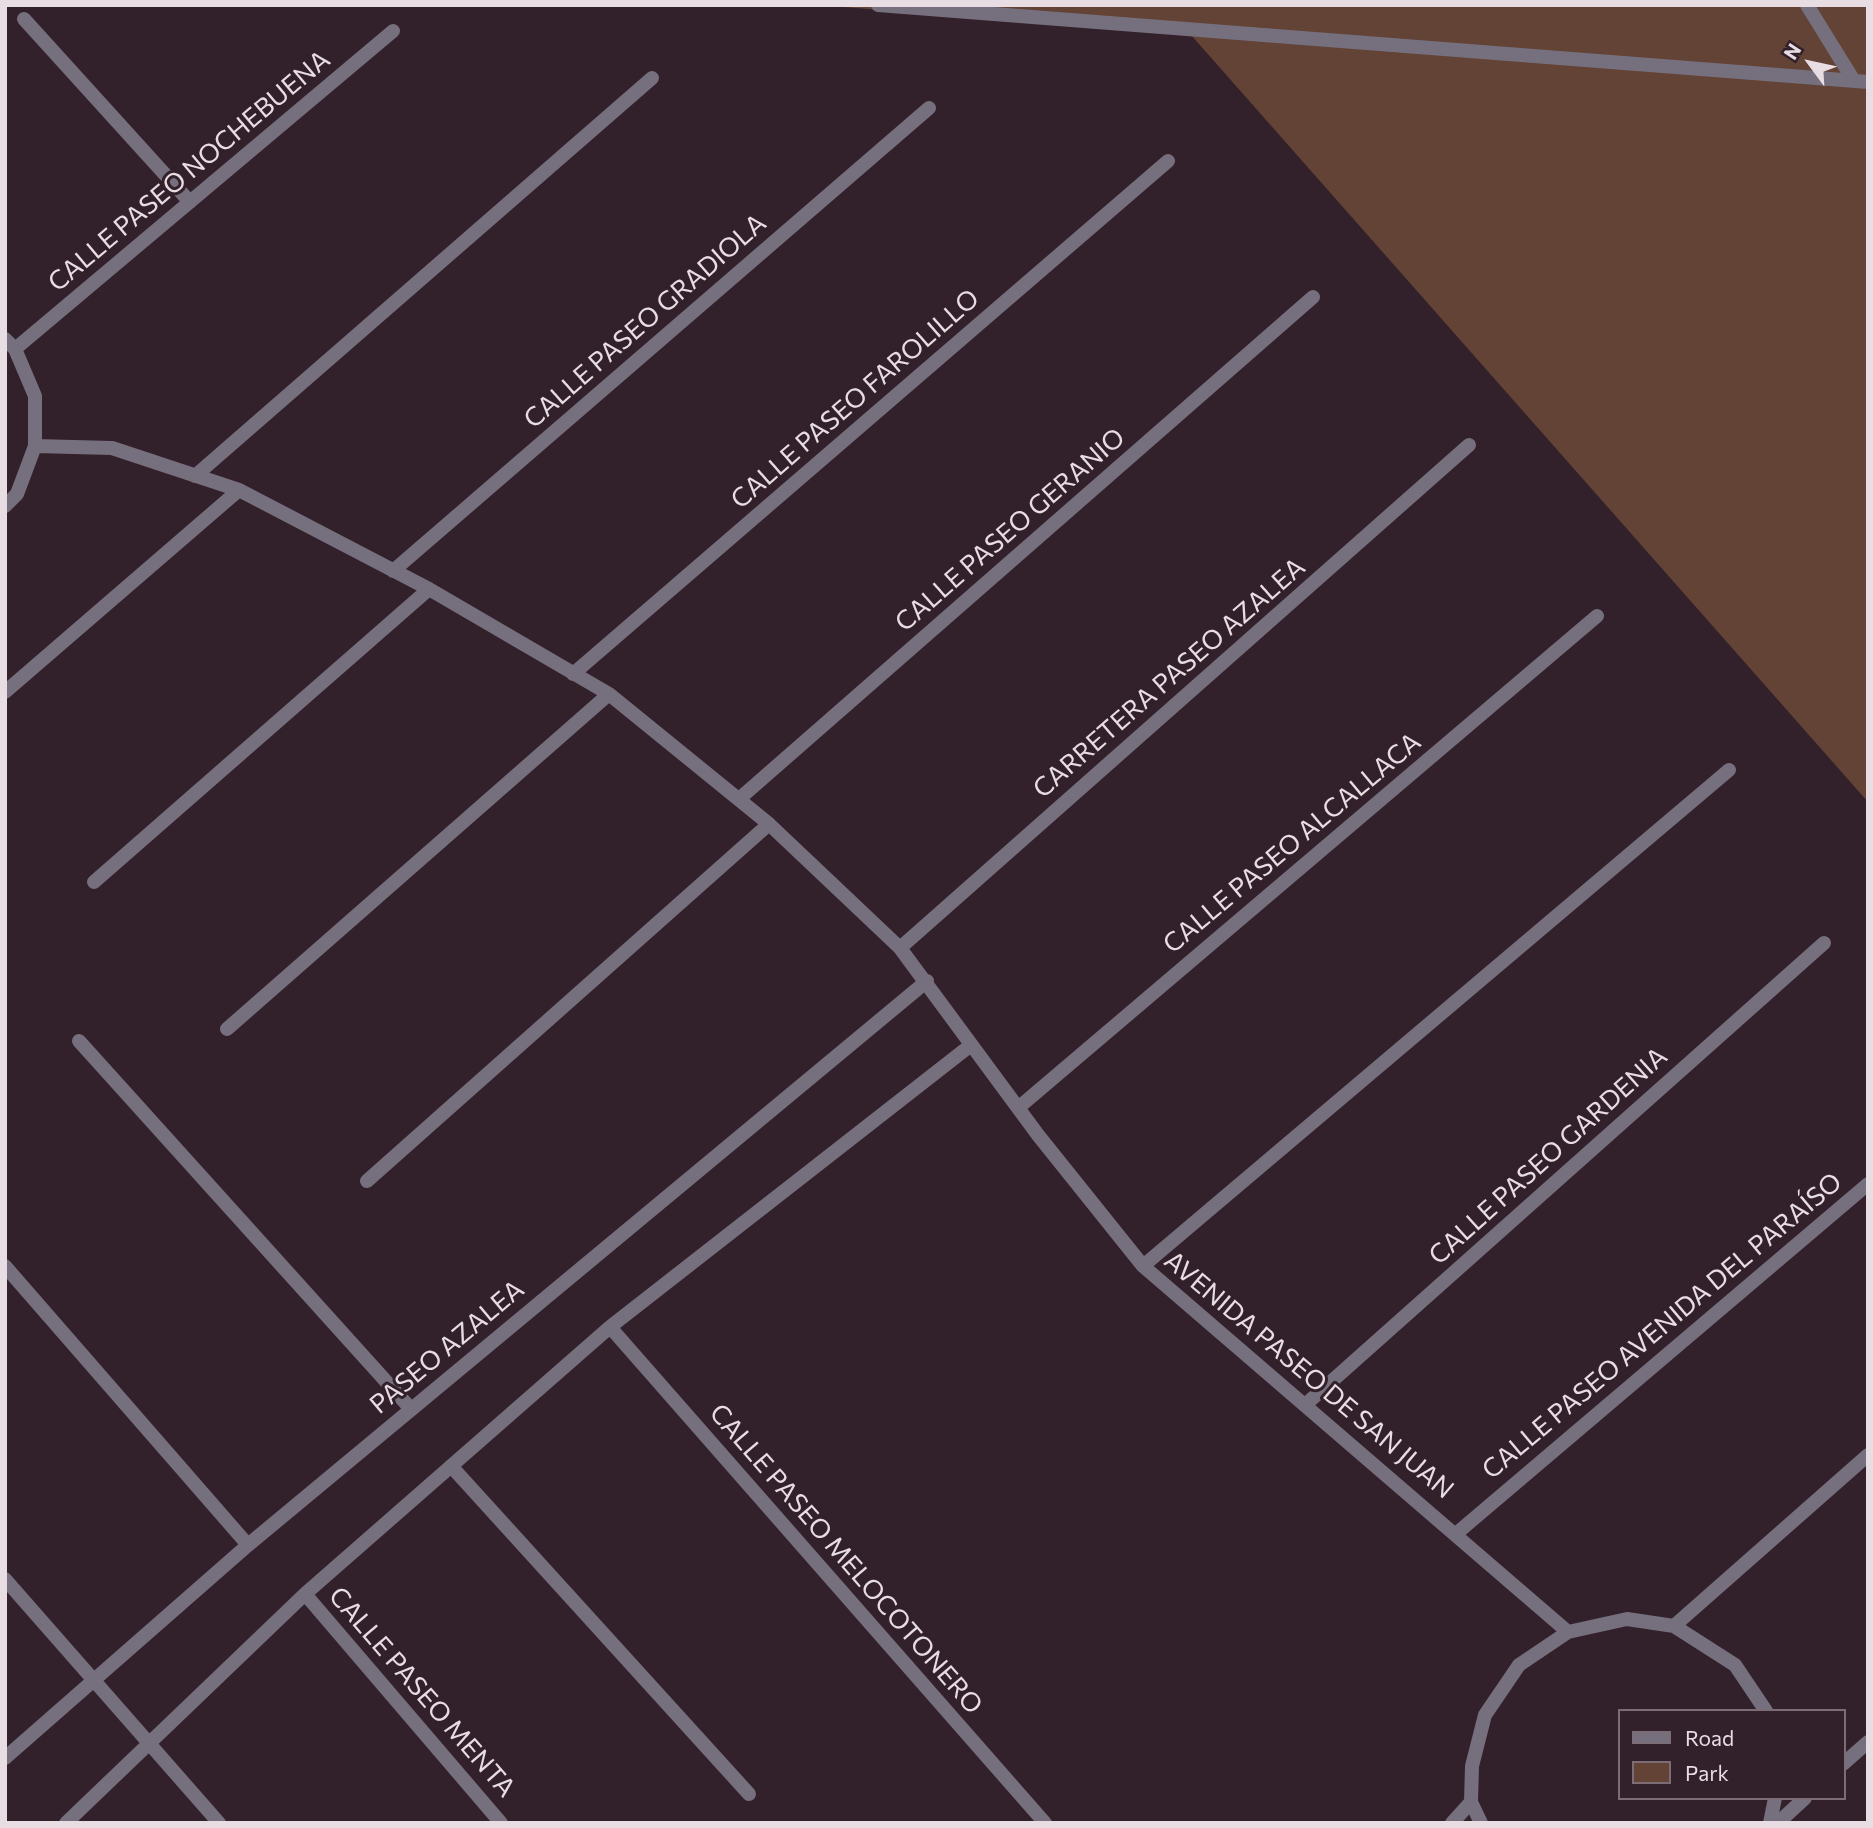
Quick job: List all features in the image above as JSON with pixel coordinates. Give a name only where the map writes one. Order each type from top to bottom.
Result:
[{"type":"street","points":[[878,5],[1861,81]]},
{"type":"street","points":[[1807,5],[1861,81]]},
{"type":"street","points":[[24,19],[190,202]]},
{"type":"street","name":"CALLE PASEO NOCHEBUENA","points":[[10,344],[190,202],[393,31]]},
{"type":"street","points":[[195,476],[652,78]]},
{"type":"street","name":"CALLE PASEO GRADIOLA","points":[[393,570],[929,108]]},
{"type":"street","name":"CALLE PASEO FAROLILLO","points":[[573,674],[1168,161]]},
{"type":"street","name":"CALLE PASEO GERANIO","points":[[739,799],[1313,298]]},
{"type":"street","points":[[5,506],[17,494],[35,446],[35,396],[10,344]]},
{"type":"street","name":"CARRETERA PASEO AZALEA","points":[[900,948],[1469,445]]},
{"type":"street","name":"AVENIDA PASEO DE SAN JUAN","points":[[35,446],[112,448],[239,490],[429,589],[609,694],[769,824],[900,948],[928,981],[971,1045],[1038,1135],[1143,1266],[1457,1533],[1568,1632]]},
{"type":"street","points":[[5,692],[239,490]]},
{"type":"street","points":[[94,883],[429,589]]},
{"type":"street","name":"CALLE PASEO ALCALLACA","points":[[1018,1108],[1597,616]]},
{"type":"street","points":[[227,1029],[609,694]]},
{"type":"street","points":[[1143,1266],[1729,770]]},
{"type":"street","points":[[367,1181],[769,824]]},
{"type":"street","name":"CALLE PASEO GARDENIA","points":[[1305,1405],[1824,943]]},
{"type":"street","name":"PASEO AZALEA","points":[[5,1758],[248,1545],[928,981]]},
{"type":"street","points":[[79,1041],[411,1409]]},
{"type":"street","points":[[66,1823],[305,1594],[610,1327],[971,1045]]},
{"type":"street","name":"CALLE PASEO AVENIDA DEL PARAÍSO","points":[[1457,1533],[1868,1184]]},
{"type":"street","points":[[5,1266],[248,1545]]},
{"type":"street","name":"CALLE PASEO MELOCOTONERO","points":[[610,1327],[1045,1823]]},
{"type":"street","points":[[1674,1626],[1868,1455]]},
{"type":"street","points":[[451,1466],[749,1794]]},
{"type":"street","points":[[5,1579],[219,1823]]},
{"type":"street","name":"CALLE PASEO MENTA","points":[[305,1594],[501,1823]]},
{"type":"street","points":[[1481,1823],[1471,1802],[1472,1766],[1485,1715],[1519,1665],[1568,1632],[1627,1619],[1674,1626],[1735,1665],[1765,1709]]},
{"type":"street","points":[[1845,1762],[1868,1742]]},
{"type":"street","points":[[1770,1823],[1775,1800]]},
{"type":"street","points":[[1778,1823],[1803,1800]]},
{"type":"street","points":[[1452,1823],[1471,1802]]},
{"type":"green space","points":[[819,5],[1868,5],[1868,802],[1191,35]]}]
